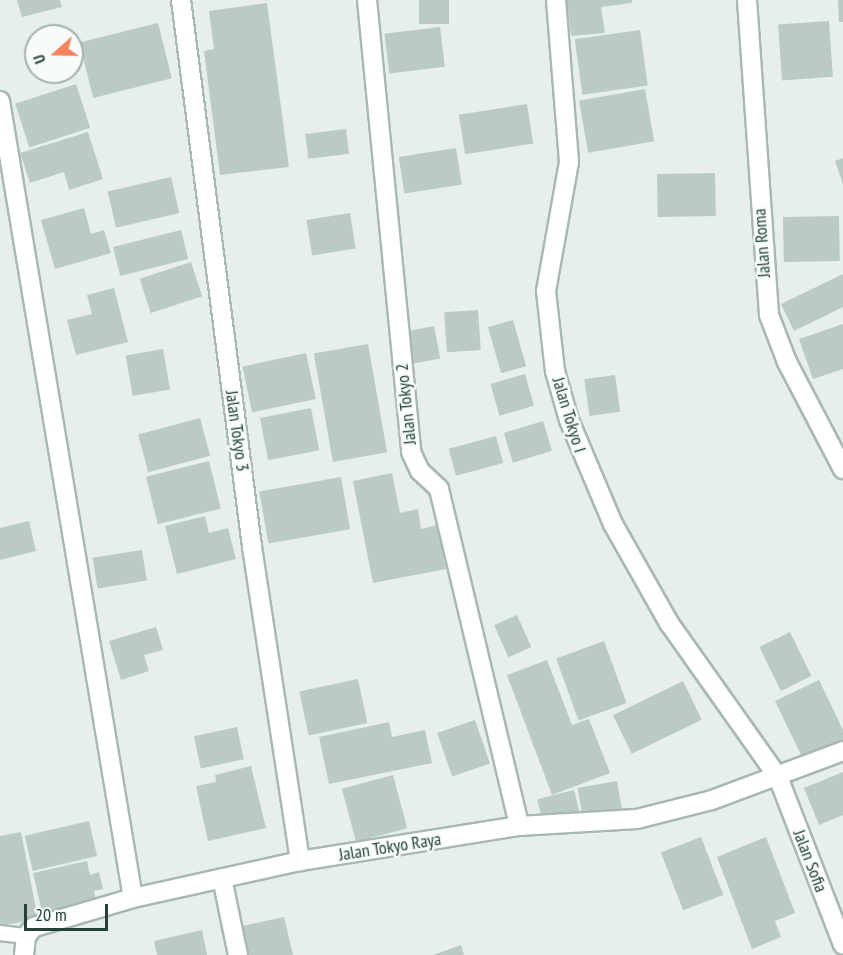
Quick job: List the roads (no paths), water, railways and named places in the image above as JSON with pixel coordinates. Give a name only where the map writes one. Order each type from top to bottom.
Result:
[{"type":"street","name":"Jalan Tokyo 3","points":[[181,0],[252,547],[300,861]]},
{"type":"street","name":"Jalan Tokyo 2","points":[[368,0],[411,452],[420,471],[439,489],[519,826]]},
{"type":"street","name":"Jalan Tokyo I","points":[[556,0],[568,162],[546,291],[549,339],[569,420],[613,524],[669,623],[778,777]]},
{"type":"street","name":"Jalan Roma","points":[[747,0],[769,315],[787,362],[843,469]]},
{"type":"street","points":[[0,101],[134,898]]},
{"type":"street","name":"Jalan Tokyo Raya","points":[[26,936],[46,921],[134,898],[300,861],[519,826],[637,819],[778,777],[843,751]]},
{"type":"street","name":"Jalan Sofia","points":[[778,777],[843,945]]},
{"type":"street","points":[[222,878],[238,955]]},
{"type":"street","points":[[24,955],[26,936]]},
{"type":"lane","points":[[0,933],[26,936]]}]
